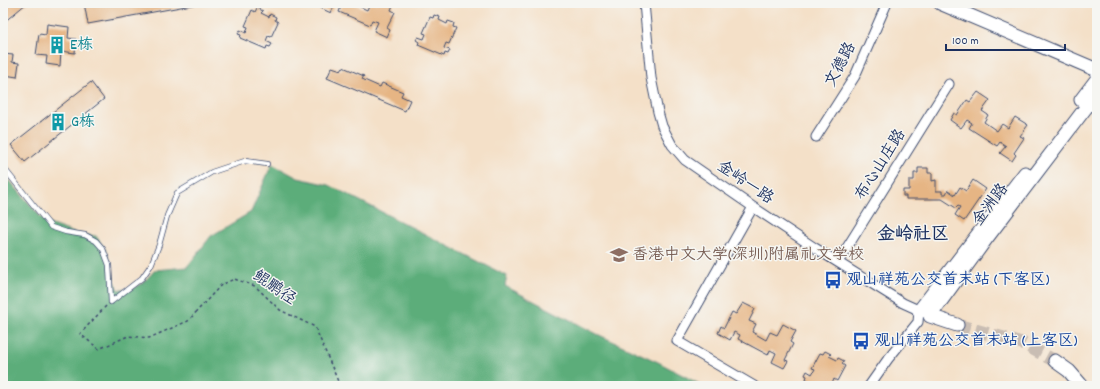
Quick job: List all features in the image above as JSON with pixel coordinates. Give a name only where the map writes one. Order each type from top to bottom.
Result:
[{"type":"street","name":"金岭一路","points":[[644,3],[651,78],[662,126],[672,145],[685,160],[753,207],[923,316]]},
{"type":"street","name":"文德路","points":[[816,137],[855,76],[887,3]]},
{"type":"street","points":[[940,3],[1097,70]]},
{"type":"street","name":"金洲路","points":[[923,316],[1097,79]]},
{"type":"street","name":"布心山庄路","points":[[838,262],[949,84]]},
{"type":"street","name":"金洲路","points":[[923,316],[986,239],[1097,93]]},
{"type":"street","points":[[753,207],[677,341],[754,386]]},
{"type":"street","points":[[869,386],[888,359],[923,316],[957,325]]},
{"type":"street","points":[[1055,361],[1069,371],[1082,386]]},
{"type":"lane","points":[[111,302],[142,278],[152,265],[167,216],[177,193],[212,172],[245,162],[267,164]]},
{"type":"lane","points":[[3,167],[51,227],[66,232],[85,235],[96,241],[103,249],[109,265],[111,302]]},
{"type":"path","name":"鲲鹏径","points":[[111,302],[80,334],[99,349],[128,336],[149,338],[188,321],[221,285],[234,279],[254,286],[280,310],[315,327],[340,386]]},
{"type":"green space","points":[[272,164],[298,178],[329,185],[507,276],[505,286],[597,334],[658,362],[703,386],[3,386],[3,173],[46,223],[77,234],[96,236],[107,252],[114,280],[119,290],[125,290],[140,285],[155,270],[187,267],[211,236],[251,212]]},
{"type":"building","points":[[3,3],[27,3],[3,23]]},
{"type":"building","points":[[84,3],[197,3],[197,4],[88,24]]},
{"type":"building","points":[[320,3],[352,3],[367,10],[370,3],[394,3],[391,10],[395,12],[387,28],[390,30],[387,37],[374,31],[378,22],[372,20],[370,25],[339,12],[341,7],[335,4],[331,13],[318,7]]},
{"type":"building","points":[[257,8],[263,11],[261,13],[269,17],[270,14],[276,17],[275,20],[278,22],[271,37],[268,36],[266,41],[272,44],[270,47],[267,46],[266,49],[240,38],[241,35],[238,34],[240,30],[246,33],[248,27],[245,26],[252,10],[255,12]]},
{"type":"building","points":[[434,15],[440,17],[439,20],[447,24],[448,21],[454,23],[453,27],[456,28],[449,44],[446,43],[444,48],[450,50],[448,54],[445,53],[444,56],[418,45],[419,42],[416,40],[418,37],[424,39],[426,34],[423,33],[430,17],[433,18]]},
{"type":"building","name":"E栋","points":[[47,24],[69,27],[68,38],[76,39],[75,53],[61,51],[60,66],[46,64],[47,56],[36,55],[39,34],[46,35]]},
{"type":"building","points":[[3,54],[13,55],[12,62],[19,63],[17,77],[5,75],[3,80]]},
{"type":"building","points":[[332,67],[341,70],[343,67],[364,76],[362,79],[380,87],[382,83],[403,92],[401,96],[410,100],[405,111],[327,78]]},
{"type":"building","name":"G栋","points":[[91,82],[104,99],[25,162],[11,145]]},
{"type":"building","points":[[978,92],[990,100],[982,111],[988,115],[984,122],[997,131],[1002,124],[1008,128],[1015,117],[1028,125],[1020,136],[1024,138],[1014,153],[1016,155],[1012,161],[1000,153],[1006,146],[1000,142],[997,146],[969,128],[972,123],[967,120],[961,128],[950,120],[954,113],[957,115],[967,100],[970,102]]},
{"type":"building","points":[[918,168],[928,168],[928,173],[932,173],[932,181],[936,180],[936,191],[942,191],[942,194],[946,194],[948,190],[955,195],[960,187],[966,191],[973,180],[986,189],[964,221],[955,215],[960,207],[958,206],[956,208],[942,199],[906,199],[906,196],[903,196],[903,190],[909,190],[909,180],[914,180],[914,173],[918,173]]},
{"type":"building","points":[[743,303],[755,309],[749,321],[756,324],[752,332],[766,340],[770,332],[777,335],[783,324],[796,331],[790,342],[793,344],[785,360],[788,361],[784,368],[772,362],[776,353],[770,350],[768,355],[738,339],[740,335],[734,332],[730,340],[718,333],[721,326],[724,328],[732,312],[736,314]]},
{"type":"building","points":[[825,351],[831,354],[829,356],[837,360],[838,358],[844,361],[842,364],[845,366],[837,381],[834,379],[832,384],[835,386],[819,386],[806,379],[807,376],[805,375],[807,371],[812,374],[815,369],[812,368],[820,353],[823,354]]},
{"type":"tunnel","points":[[957,325],[1022,343],[1055,361]]},
{"type":"place","name":"E栋","points":[[57,45]]},
{"type":"place","name":"G栋","points":[[58,122]]},
{"type":"place","name":"香港中文大学(深圳)附属礼文学校","points":[[619,255]]},
{"type":"place","name":"观山祥苑公交首末站 (下客区)","points":[[833,280]]},
{"type":"place","name":"观山祥苑公交首末站 (上客区)","points":[[861,341]]},
{"type":"district","name":"金岭社区","points":[[913,235]]}]
